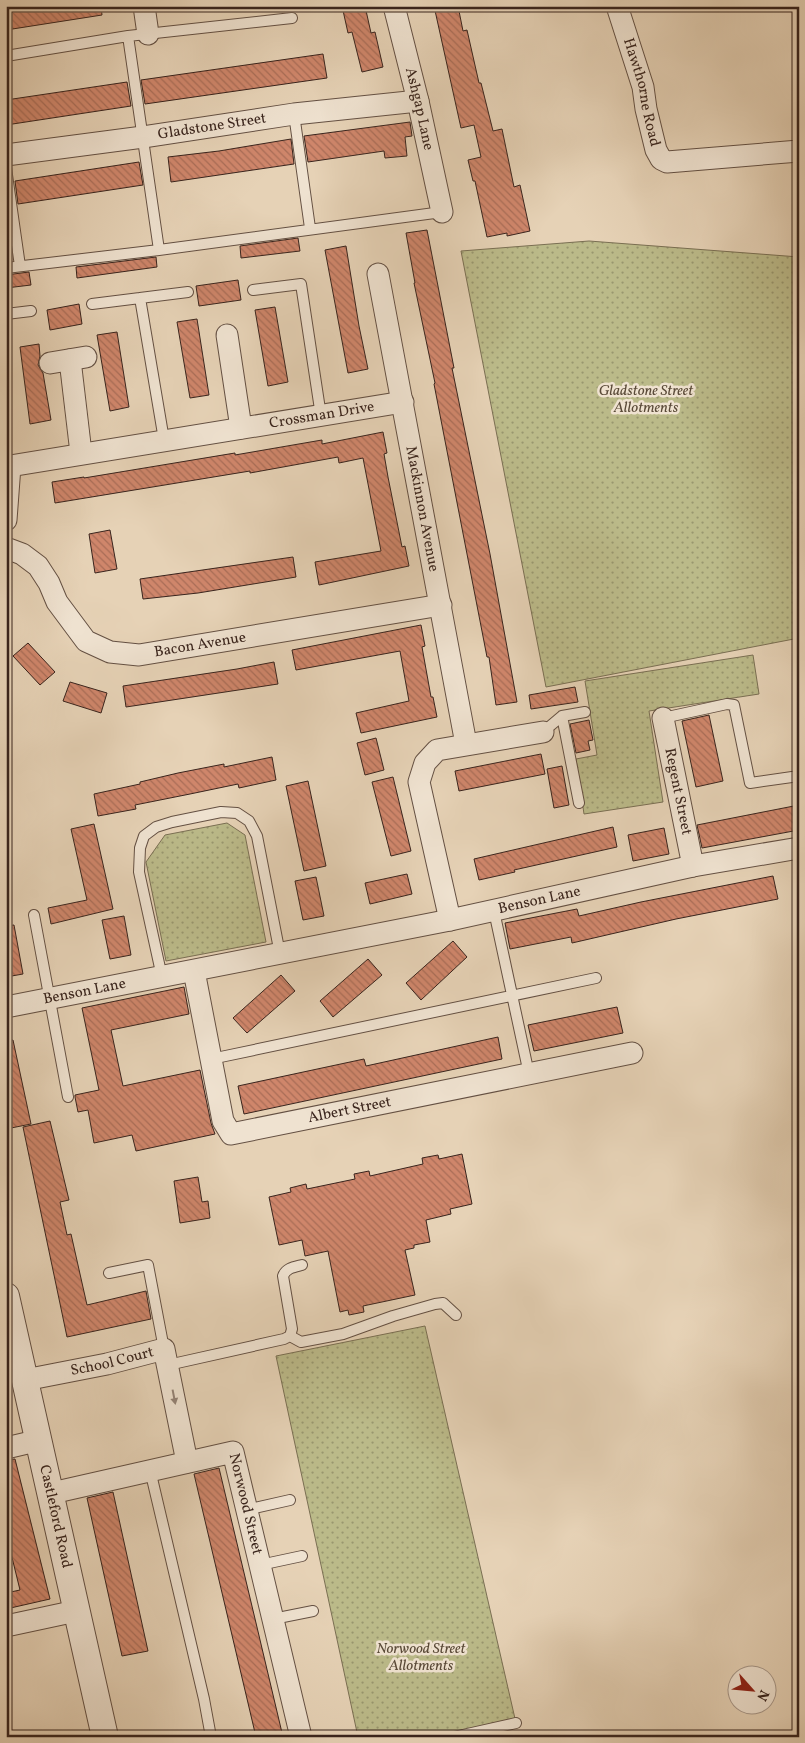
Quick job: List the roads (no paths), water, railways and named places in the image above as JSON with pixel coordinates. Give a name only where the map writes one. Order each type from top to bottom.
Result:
[{"type":"street","points":[[138,35],[144,6]]},
{"type":"street","name":"Ashgap Lane","points":[[394,6],[418,101],[442,212]]},
{"type":"street","name":"Hawthorne Road","points":[[617,6],[643,87],[646,109],[660,159],[667,162],[799,151]]},
{"type":"street","name":"Gladstone Street","points":[[6,155],[143,138],[294,114],[418,101]]},
{"type":"street","name":"Mackinnon Avenue","points":[[378,274],[466,744]]},
{"type":"street","points":[[226,335],[241,428]]},
{"type":"street","points":[[69,360],[81,453]]},
{"type":"street","name":"Crossman Drive","points":[[6,520],[8,464],[402,402]]},
{"type":"street","name":"Bacon Avenue","points":[[6,548],[22,554],[38,566],[49,583],[57,602],[86,641],[110,652],[139,655],[441,605]]},
{"type":"street","name":"Regent Street","points":[[663,718],[693,866]]},
{"type":"street","points":[[450,920],[418,782],[425,764],[438,750],[543,732]]},
{"type":"street","name":"Benson Lane","points":[[6,1007],[494,911],[693,866],[799,848]]},
{"type":"street","name":"Albert Street","points":[[194,971],[223,1121],[231,1134],[632,1054]]},
{"type":"street","name":"Castleford Road","points":[[6,1296],[52,1493],[76,1611],[105,1737]]},
{"type":"street","points":[[166,1357],[187,1462]]},
{"type":"street","name":"School Court","points":[[25,1380],[108,1364],[166,1357]]},
{"type":"street","points":[[6,1448],[40,1440]]},
{"type":"street","name":"Norwood Street","points":[[52,1493],[233,1452],[301,1737]]},
{"type":"street","points":[[6,1626],[76,1611]]},
{"type":"lane","points":[[6,56],[138,35],[292,18]]},
{"type":"lane","points":[[138,35],[143,138],[158,250]]},
{"type":"lane","points":[[294,114],[310,228]]},
{"type":"lane","points":[[6,168],[20,266]]},
{"type":"lane","points":[[6,268],[158,250],[310,228],[442,212]]},
{"type":"lane","points":[[253,290],[301,284],[321,416]]},
{"type":"lane","points":[[92,304],[188,292]]},
{"type":"lane","points":[[140,298],[164,440]]},
{"type":"lane","points":[[6,314],[31,311]]},
{"type":"lane","points":[[663,718],[727,704],[734,705],[750,783],[799,776]]},
{"type":"lane","points":[[543,732],[562,716],[585,712]]},
{"type":"lane","points":[[562,716],[579,803]]},
{"type":"lane","points":[[162,977],[139,872],[140,848],[144,836],[156,827],[221,812],[237,813],[249,821],[257,836],[280,954]]},
{"type":"lane","points":[[494,911],[529,1074]]},
{"type":"lane","points":[[34,915],[68,1097]]},
{"type":"lane","points":[[211,1059],[596,978]]},
{"type":"lane","name":"School Court","points":[[109,1273],[148,1265],[166,1357]]},
{"type":"lane","points":[[166,1357],[284,1339],[290,1336],[292,1330],[283,1276],[290,1269],[302,1265]]},
{"type":"lane","points":[[290,1336],[301,1342],[343,1334],[393,1316],[435,1304],[443,1303],[456,1315]]},
{"type":"lane","points":[[150,1470],[204,1699],[211,1737]]},
{"type":"lane","points":[[246,1510],[290,1500]]},
{"type":"lane","points":[[260,1565],[302,1556]]},
{"type":"lane","points":[[273,1620],[313,1611]]},
{"type":"lane","points":[[454,1737],[516,1723]]},
{"type":"park label","name":"Gladstone Street Allotments","points":[[646,400]]},
{"type":"park label","name":"Norwood Street Allotments","points":[[421,1658]]}]
